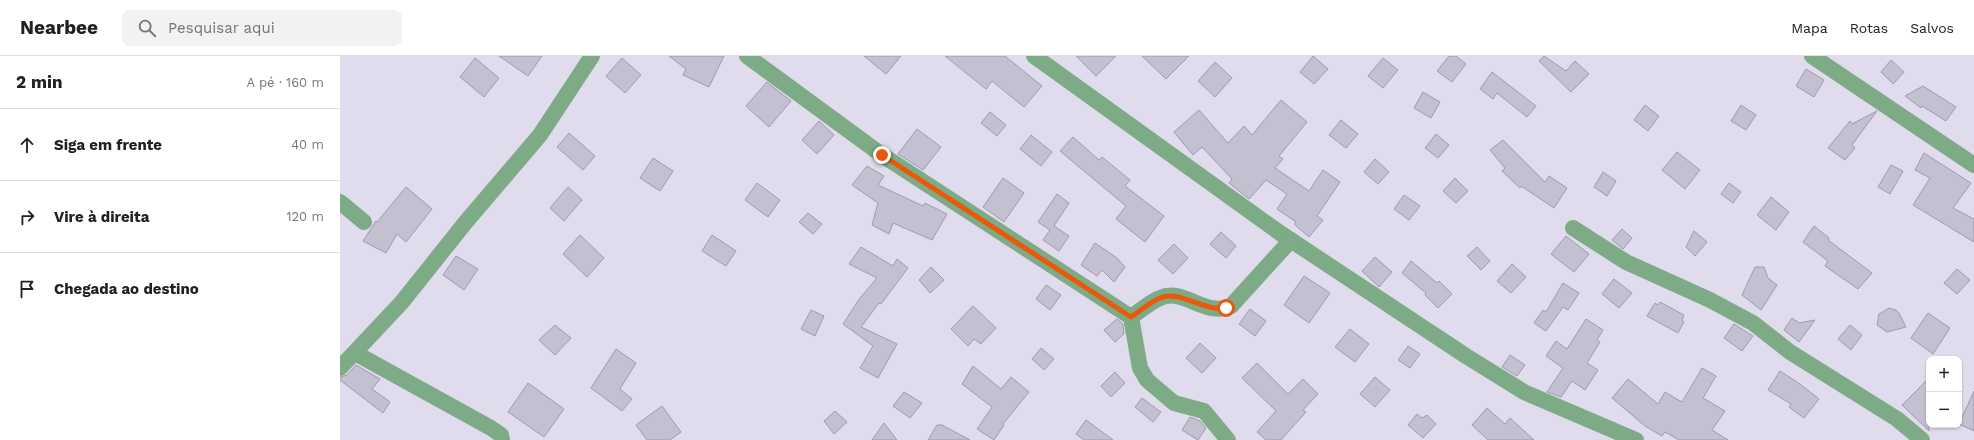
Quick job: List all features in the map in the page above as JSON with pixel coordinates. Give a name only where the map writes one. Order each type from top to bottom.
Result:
[{"type":"street","points":[[340,368],[402,302],[465,223],[540,135],[592,56]]},
{"type":"street","points":[[747,56],[882,155],[1131,317],[1140,368],[1147,380],[1174,403],[1204,411],[1228,440]]},
{"type":"street","points":[[1034,56],[1291,240],[1466,356],[1524,392],[1636,440]]},
{"type":"street","points":[[1812,56],[1974,165]]},
{"type":"street","points":[[340,202],[364,222]]},
{"type":"street","points":[[1573,228],[1626,262],[1710,300],[1753,323],[1790,352],[1897,419],[1922,440]]},
{"type":"street","points":[[1131,317],[1160,297],[1170,296],[1216,310],[1231,306],[1291,240]]},
{"type":"street","points":[[355,353],[492,428],[501,435],[502,440]]},
{"type":"building","points":[[499,56],[542,56],[528,76]]},
{"type":"building","points":[[669,56],[724,56],[709,87],[683,75],[686,69]]},
{"type":"building","points":[[864,56],[901,56],[886,74]]},
{"type":"building","points":[[945,56],[1005,56],[1042,86],[1024,107],[992,81],[986,89]]},
{"type":"building","points":[[1076,56],[1116,56],[1096,76]]},
{"type":"building","points":[[1142,56],[1189,56],[1166,79]]},
{"type":"building","points":[[1313,56],[1328,69],[1314,84],[1300,72]]},
{"type":"building","points":[[1449,56],[1456,56],[1466,64],[1452,82],[1437,71]]},
{"type":"building","points":[[1544,56],[1566,71],[1575,61],[1589,74],[1571,92],[1539,61]]},
{"type":"building","points":[[475,58],[499,78],[484,97],[460,77]]},
{"type":"building","points":[[622,58],[641,75],[625,93],[606,76]]},
{"type":"building","points":[[1383,58],[1398,70],[1383,88],[1368,76]]},
{"type":"building","points":[[1891,60],[1904,72],[1893,84],[1881,72]]},
{"type":"building","points":[[1215,62],[1232,78],[1215,97],[1198,81]]},
{"type":"building","points":[[1806,69],[1824,80],[1814,97],[1796,86]]},
{"type":"building","points":[[1492,72],[1536,106],[1527,117],[1497,93],[1493,99],[1480,89]]},
{"type":"building","points":[[767,82],[791,101],[769,127],[746,106]]},
{"type":"building","points":[[1923,86],[1956,107],[1946,121],[1922,106],[1921,108],[1905,96]]},
{"type":"building","points":[[1423,92],[1440,102],[1431,118],[1414,108]]},
{"type":"building","points":[[1281,100],[1307,122],[1279,156],[1283,159],[1275,168],[1309,191],[1323,170],[1340,182],[1317,216],[1323,220],[1309,237],[1294,224],[1296,222],[1277,209],[1287,194],[1266,180],[1249,199],[1229,183],[1232,179],[1202,147],[1193,155],[1174,132],[1199,110],[1228,143],[1244,126],[1252,135]]},
{"type":"building","points":[[1645,105],[1659,116],[1648,131],[1634,120]]},
{"type":"building","points":[[1741,105],[1756,115],[1746,130],[1731,121]]},
{"type":"building","points":[[1877,111],[1852,145],[1855,148],[1845,160],[1828,148],[1850,121],[1852,124]]},
{"type":"building","points":[[990,112],[1006,125],[997,136],[981,123]]},
{"type":"building","points":[[1341,120],[1358,134],[1346,148],[1329,135]]},
{"type":"building","points":[[819,121],[834,135],[817,154],[802,140]]},
{"type":"building","points":[[917,129],[941,147],[923,170],[898,154]]},
{"type":"building","points":[[569,133],[595,156],[583,170],[557,147]]},
{"type":"building","points":[[1436,134],[1449,145],[1438,158],[1425,148]]},
{"type":"building","points":[[1031,135],[1052,152],[1041,166],[1020,149]]},
{"type":"building","points":[[1073,137],[1099,160],[1102,157],[1130,180],[1125,186],[1164,216],[1145,242],[1116,219],[1126,206],[1060,151]]},
{"type":"building","points":[[1503,140],[1545,182],[1549,176],[1567,188],[1554,208],[1521,186],[1520,188],[1502,171],[1505,168],[1490,150]]},
{"type":"building","points":[[1677,152],[1700,170],[1685,189],[1662,170]]},
{"type":"building","points":[[1924,153],[1971,183],[1953,208],[1974,219],[1974,242],[1913,205],[1930,178],[1915,170]]},
{"type":"building","points":[[653,158],[673,171],[660,191],[640,178]]},
{"type":"building","points":[[1375,159],[1389,172],[1378,184],[1364,172]]},
{"type":"building","points":[[1891,165],[1903,171],[1890,194],[1878,187]]},
{"type":"building","points":[[867,166],[884,176],[878,185],[923,206],[925,203],[947,214],[932,240],[893,223],[889,234],[872,225],[878,203],[852,185]]},
{"type":"building","points":[[1603,172],[1616,181],[1607,196],[1594,187]]},
{"type":"building","points":[[1003,178],[1024,193],[1004,222],[983,207]]},
{"type":"building","points":[[1455,178],[1468,191],[1456,203],[1443,191]]},
{"type":"building","points":[[757,183],[780,200],[768,217],[745,200]]},
{"type":"building","points":[[1729,183],[1741,192],[1733,203],[1721,194]]},
{"type":"building","points":[[406,187],[432,209],[406,242],[397,234],[386,253],[363,241],[376,221],[377,222]]},
{"type":"building","points":[[568,187],[582,200],[564,221],[550,208]]},
{"type":"building","points":[[1057,194],[1069,203],[1054,226],[1069,236],[1059,251],[1043,240],[1050,230],[1038,222]]},
{"type":"building","points":[[1404,195],[1420,206],[1409,220],[1394,209]]},
{"type":"building","points":[[1771,197],[1789,212],[1776,230],[1757,215]]},
{"type":"building","points":[[808,213],[822,224],[813,234],[799,222]]},
{"type":"building","points":[[1814,226],[1829,238],[1828,240],[1872,273],[1858,289],[1825,266],[1828,261],[1803,242]]},
{"type":"building","points":[[1622,229],[1632,238],[1623,249],[1612,240]]},
{"type":"building","points":[[1694,231],[1707,242],[1695,256],[1686,247]]},
{"type":"building","points":[[1221,232],[1236,246],[1226,258],[1210,244]]},
{"type":"building","points":[[580,235],[604,258],[587,277],[563,254]]},
{"type":"building","points":[[712,235],[736,251],[726,266],[702,251]]},
{"type":"building","points":[[1566,236],[1589,254],[1574,272],[1551,254]]},
{"type":"building","points":[[1095,243],[1117,258],[1125,267],[1114,282],[1102,270],[1097,276],[1081,265]]},
{"type":"building","points":[[1174,244],[1188,258],[1173,274],[1158,260]]},
{"type":"building","points":[[861,247],[893,266],[897,259],[908,268],[881,304],[879,303],[861,327],[897,344],[878,378],[860,368],[873,346],[843,324],[860,298],[877,278],[849,264]]},
{"type":"building","points":[[1477,247],[1490,261],[1481,270],[1467,256]]},
{"type":"building","points":[[456,256],[478,269],[464,290],[443,275]]},
{"type":"building","points":[[1375,257],[1392,272],[1379,287],[1362,271]]},
{"type":"building","points":[[1411,261],[1437,283],[1439,281],[1452,294],[1438,308],[1425,295],[1426,293],[1402,273]]},
{"type":"building","points":[[1512,264],[1526,277],[1511,293],[1497,281]]},
{"type":"building","points":[[931,267],[944,280],[930,293],[919,280]]},
{"type":"building","points":[[1755,267],[1764,267],[1768,278],[1777,285],[1761,310],[1742,295]]},
{"type":"building","points":[[1957,269],[1970,280],[1957,294],[1944,283]]},
{"type":"building","points":[[1304,276],[1330,293],[1309,323],[1284,305]]},
{"type":"building","points":[[1614,279],[1632,293],[1619,308],[1602,294]]},
{"type":"building","points":[[1563,283],[1579,293],[1568,310],[1563,307],[1546,331],[1534,323],[1543,310],[1546,312]]},
{"type":"building","points":[[1046,285],[1061,295],[1050,310],[1036,299]]},
{"type":"building","points":[[1660,302],[1684,315],[1682,320],[1684,322],[1678,333],[1647,316],[1655,303],[1658,305]]},
{"type":"building","points":[[973,306],[996,328],[981,344],[974,339],[968,346],[951,329]]},
{"type":"building","points":[[1889,308],[1896,310],[1899,313],[1906,327],[1887,332],[1877,325],[1879,314]]},
{"type":"building","points":[[1250,309],[1266,321],[1255,336],[1239,324]]},
{"type":"building","points":[[811,310],[824,316],[815,336],[801,329]]},
{"type":"building","points":[[1928,313],[1950,328],[1933,354],[1911,338]]},
{"type":"building","points":[[1792,318],[1799,323],[1815,320],[1799,342],[1784,330]]},
{"type":"building","points":[[1117,319],[1123,324],[1124,334],[1115,342],[1104,330]]},
{"type":"building","points":[[1586,319],[1603,330],[1597,340],[1600,342],[1587,363],[1598,370],[1585,390],[1572,381],[1561,397],[1547,392],[1563,368],[1546,356],[1556,341],[1567,349]]},
{"type":"building","points":[[1734,324],[1753,336],[1742,351],[1724,338]]},
{"type":"building","points":[[555,325],[571,338],[555,355],[539,340]]},
{"type":"building","points":[[1850,325],[1862,335],[1851,350],[1838,339]]},
{"type":"building","points":[[1350,329],[1369,344],[1355,362],[1335,347]]},
{"type":"building","points":[[1200,343],[1216,358],[1202,373],[1186,358]]},
{"type":"building","points":[[1408,346],[1420,354],[1410,368],[1398,360]]},
{"type":"building","points":[[1041,348],[1054,359],[1044,370],[1032,359]]},
{"type":"building","points":[[616,349],[636,363],[620,389],[632,399],[622,411],[591,388]]},
{"type":"building","points":[[1510,355],[1525,365],[1517,376],[1502,367]]},
{"type":"building","points":[[1257,363],[1288,394],[1303,379],[1318,394],[1303,410],[1306,412],[1281,440],[1266,440],[1257,432],[1276,411],[1242,378]]},
{"type":"building","points":[[356,365],[380,379],[372,389],[390,402],[383,413],[340,380],[340,377],[347,375]]},
{"type":"building","points":[[973,366],[1001,389],[1011,377],[1029,392],[1003,424],[1004,425],[994,440],[977,429],[992,407],[962,384]]},
{"type":"building","points":[[1702,368],[1716,376],[1703,398],[1725,411],[1712,430],[1728,440],[1679,440],[1665,432],[1662,436],[1645,426],[1612,398],[1628,379],[1658,404],[1665,392],[1682,402]]},
{"type":"building","points":[[1780,371],[1819,399],[1804,418],[1789,407],[1791,404],[1768,390]]},
{"type":"building","points":[[1115,372],[1125,383],[1111,397],[1101,386]]},
{"type":"building","points":[[1375,377],[1390,390],[1375,407],[1360,394]]},
{"type":"building","points":[[1926,381],[1926,428],[1929,428],[1929,431],[1902,405]]},
{"type":"building","points":[[528,383],[564,409],[544,437],[508,412]]},
{"type":"building","points":[[1974,391],[1974,431],[1962,425],[1962,417]]},
{"type":"building","points":[[904,392],[922,403],[910,418],[893,406]]},
{"type":"building","points":[[1142,398],[1161,412],[1153,422],[1135,407]]},
{"type":"building","points":[[662,406],[681,432],[670,440],[647,440],[636,425]]},
{"type":"building","points":[[1487,408],[1505,424],[1510,418],[1534,440],[1488,440],[1472,425]]},
{"type":"building","points":[[835,411],[847,422],[834,434],[824,421]]},
{"type":"building","points":[[1417,414],[1422,418],[1427,415],[1436,424],[1423,438],[1408,425]]},
{"type":"building","points":[[1190,417],[1200,421],[1206,428],[1198,440],[1182,430]]},
{"type":"building","points":[[1086,420],[1113,440],[1084,440],[1076,434]]},
{"type":"building","points":[[884,423],[897,440],[872,440]]},
{"type":"building","points":[[937,425],[942,425],[970,440],[928,440]]},
{"type":"route","points":[[882,155],[1131,317],[1160,297],[1170,296],[1178,297],[1216,310],[1226,308]]}]
